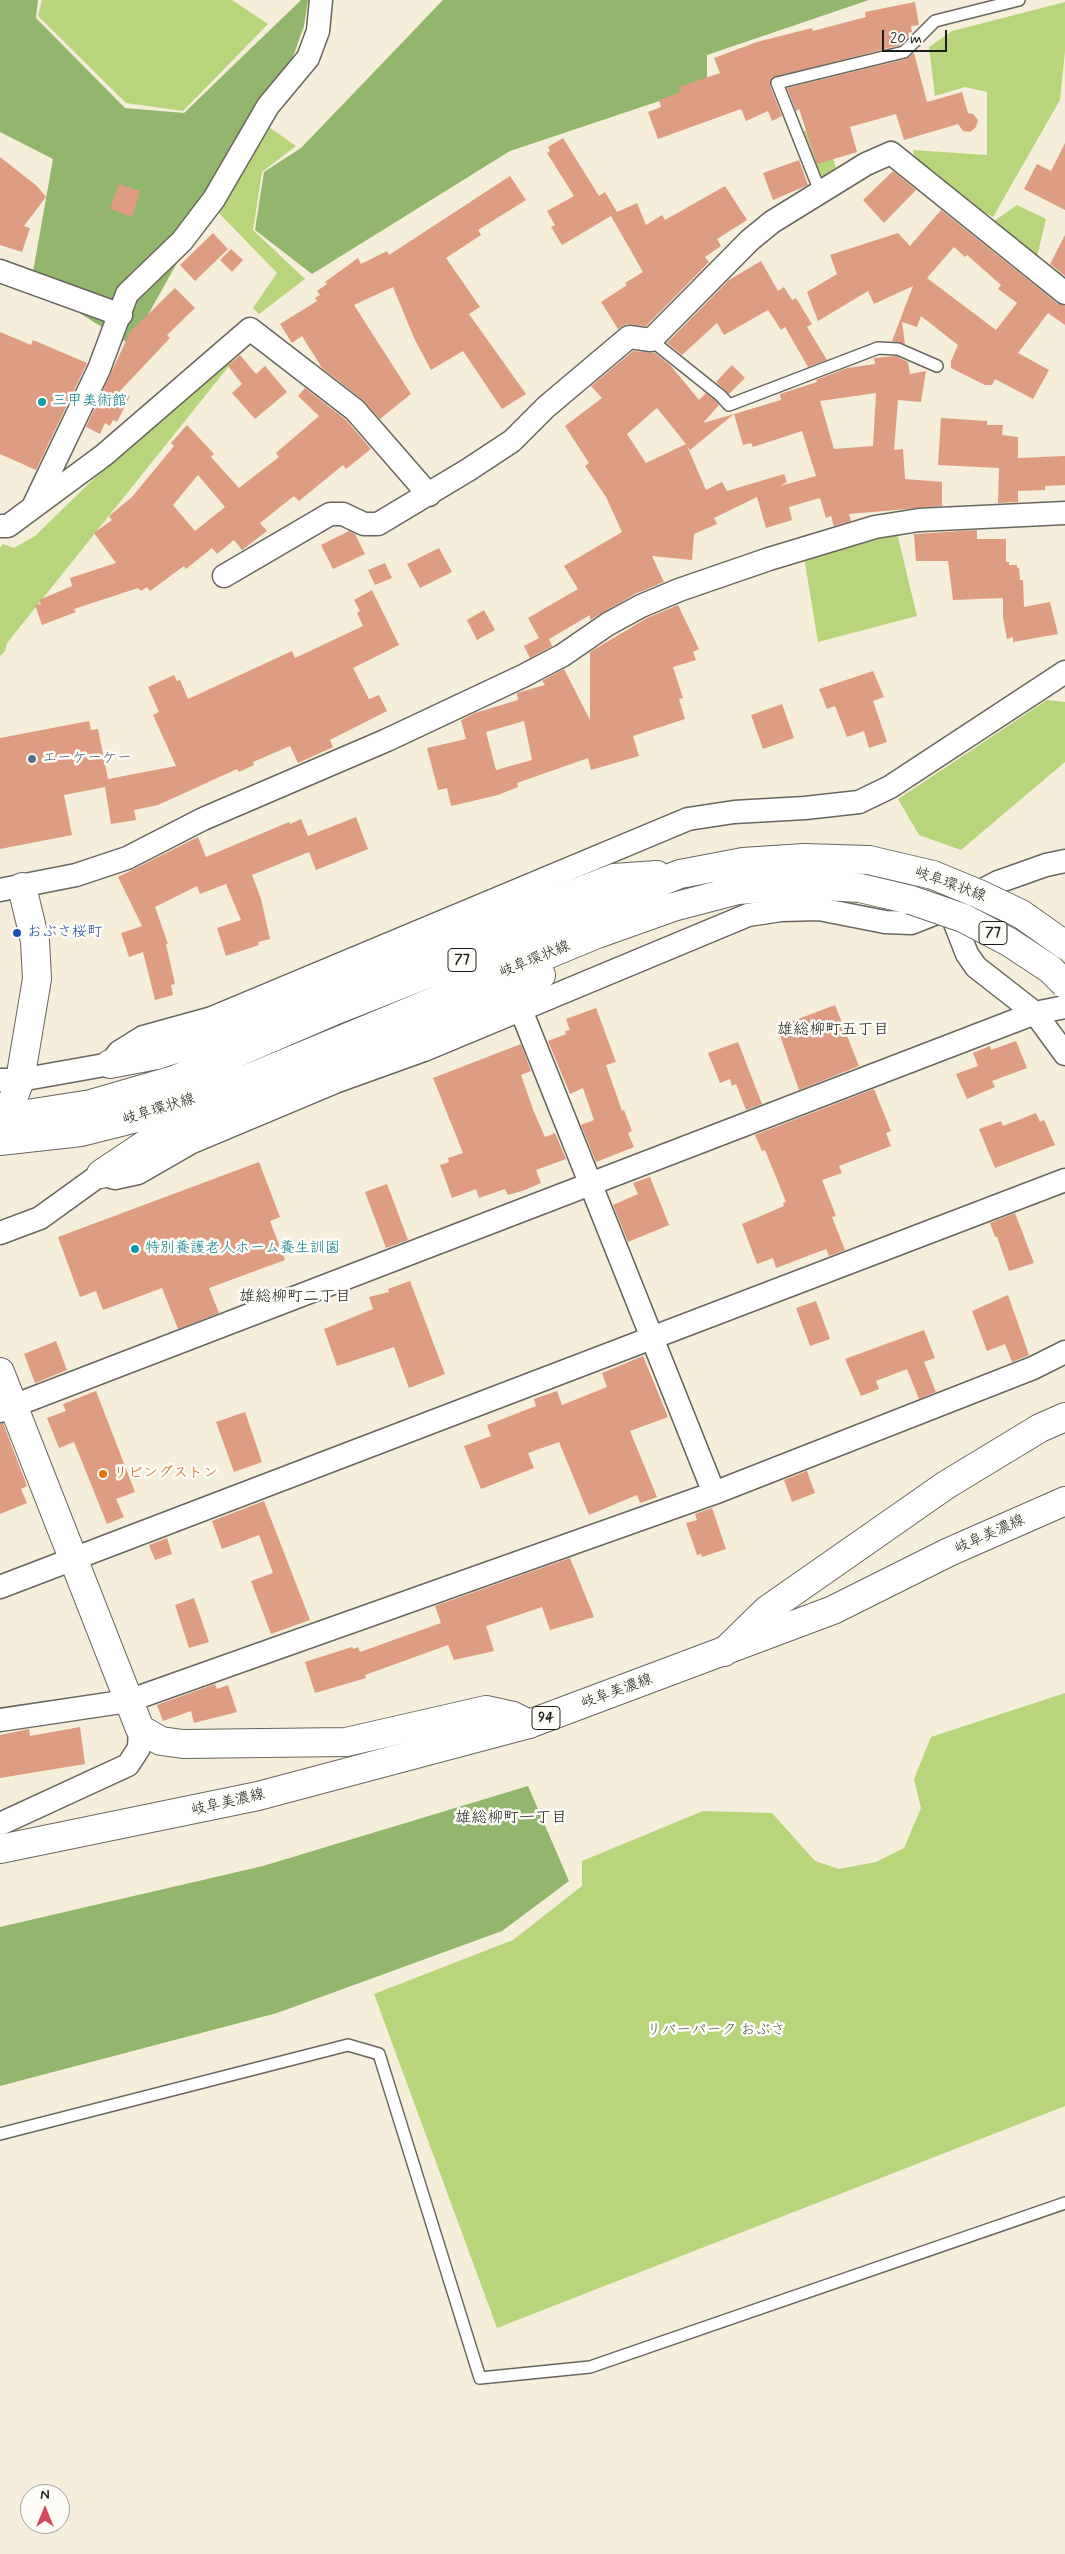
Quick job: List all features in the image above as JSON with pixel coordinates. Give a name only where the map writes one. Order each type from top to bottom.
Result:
[{"type":"main road","name":"岐阜環状線","points":[[8,1094],[14,1116],[92,1104],[174,1080],[336,1010],[680,874],[743,862],[804,858],[869,860],[933,875],[1021,914],[1065,945]]},
{"type":"main road","name":"77","points":[[110,1064],[157,1055],[250,1025],[473,932],[614,878],[680,874]]},
{"type":"main road","name":"岐阜環状線","points":[[0,1141],[81,1132],[177,1108],[597,934],[673,907],[738,890],[806,885],[860,888],[911,900],[963,918],[1009,942],[1050,969],[1065,984]]},
{"type":"main road","points":[[8,1094],[37,980],[35,941],[11,889]]},
{"type":"main road","name":"77","points":[[101,1174],[152,1140],[178,1127],[499,996],[673,907]]},
{"type":"main road","points":[[0,1372],[6,1409],[73,1560],[140,1729],[161,1741],[183,1744],[346,1742],[486,1710],[513,1716],[529,1724]]},
{"type":"main road","points":[[724,1652],[767,1610],[946,1485],[1040,1428],[1065,1417]]},
{"type":"main road","name":"岐阜美濃線","points":[[0,1849],[258,1796],[529,1724],[833,1610],[949,1552],[1065,1501]]},
{"type":"street","points":[[32,507],[99,368],[121,315],[127,294],[182,241],[214,199],[268,106],[308,58],[318,31],[321,0]]},
{"type":"street","points":[[224,576],[330,514],[343,514],[364,524],[378,524],[429,495],[512,441],[546,408],[629,336],[651,340],[750,240],[772,222],[821,194],[866,164],[891,153],[1065,293]]},
{"type":"street","points":[[0,271],[121,315]]},
{"type":"street","points":[[0,526],[8,526],[104,455],[250,329],[261,335],[355,410],[429,495]]},
{"type":"street","points":[[11,889],[76,875],[127,858],[203,819],[387,740],[523,676],[562,655],[632,610],[679,590],[875,527],[919,520],[1065,513]]},
{"type":"street","points":[[8,1094],[110,1064],[120,1052],[143,1037],[212,1018],[688,819],[734,812],[805,808],[859,802],[890,787],[1065,672]]},
{"type":"street","points":[[0,1233],[40,1218],[101,1174],[115,1178],[138,1173],[192,1142],[335,1082],[424,1050],[522,1010],[748,915],[781,910],[819,909],[885,922],[911,923],[949,908],[998,882],[1046,865],[1065,861]]},
{"type":"street","points":[[949,908],[967,954],[976,967],[1035,1013],[1065,1054]]},
{"type":"street","points":[[6,1409],[1035,1013],[1065,1007]]},
{"type":"street","points":[[522,1010],[714,1493]]},
{"type":"street","points":[[0,1588],[1065,1180]]},
{"type":"street","points":[[0,1720],[128,1701],[714,1493],[1033,1368],[1065,1352]]},
{"type":"street","points":[[0,1824],[128,1765],[138,1748],[140,1729]]},
{"type":"lane","points":[[821,194],[777,83],[904,52],[935,21],[1019,0]]},
{"type":"lane","points":[[651,340],[721,396],[729,405],[878,348],[898,348],[938,366]]},
{"type":"lane","points":[[0,2134],[348,2045],[379,2054],[480,2378],[590,2367],[1065,2203]]},
{"type":"green space","points":[[0,0],[38,0],[36,18],[125,108],[184,113],[301,0],[308,0],[304,26],[294,54],[131,345],[31,283],[53,159],[0,132]]},
{"type":"green space","points":[[42,0],[232,0],[268,24],[183,111],[126,103],[38,16]]},
{"type":"green space","points":[[443,0],[869,0],[707,55],[707,85],[510,151],[312,274],[255,230],[264,172],[301,148]]},
{"type":"green space","points":[[1065,2],[1065,51],[1060,100],[993,217],[957,199],[916,168],[913,150],[987,155],[987,92],[965,87],[935,96],[929,47],[952,31]]},
{"type":"green space","points":[[266,125],[296,146],[262,172],[253,230],[305,279],[259,314],[253,308],[277,273],[217,211]]},
{"type":"green space","points":[[825,129],[837,172],[820,179],[803,131]]},
{"type":"green space","points":[[1017,205],[1046,219],[1036,261],[990,224]]},
{"type":"green space","points":[[231,352],[237,356],[7,643],[5,651],[0,656],[0,548],[3,544],[14,548],[35,536],[110,463]]},
{"type":"green space","points":[[897,533],[917,616],[818,642],[804,557]]},
{"type":"green space","points":[[1047,700],[1065,702],[1065,762],[961,850],[919,835],[898,799]]},
{"type":"green space","name":"リバーパーク おぶさ","points":[[1065,1693],[1065,2106],[497,2328],[374,1994],[513,1940],[582,1886],[582,1861],[703,1811],[772,1813],[815,1861],[839,1869],[876,1862],[904,1848],[921,1808],[914,1779],[931,1737]]},
{"type":"green space","points":[[528,1786],[569,1881],[502,1931],[277,2013],[0,2086],[0,1927],[263,1866]]},
{"type":"building","points":[[915,2],[919,25],[911,26],[912,32],[908,33],[909,36],[900,45],[772,78],[770,86],[782,116],[772,121],[768,111],[746,121],[741,109],[658,139],[648,112],[661,107],[659,100],[681,92],[679,87],[720,73],[714,58],[757,42],[812,28],[813,31],[866,17],[865,12]]},
{"type":"building","points":[[914,53],[927,102],[962,92],[968,113],[973,114],[978,120],[976,127],[970,132],[963,131],[958,124],[904,140],[896,114],[850,127],[857,152],[817,164],[799,109],[796,111],[787,88],[906,59]]},
{"type":"building","points":[[563,138],[599,196],[605,192],[617,212],[637,203],[646,225],[662,215],[665,220],[725,186],[747,220],[717,239],[721,246],[705,257],[709,262],[646,326],[626,324],[618,329],[601,302],[627,285],[625,283],[643,272],[611,216],[562,245],[551,227],[555,225],[547,211],[574,196],[547,153],[550,151],[548,147]]},
{"type":"building","points":[[1065,143],[1065,210],[1024,189],[1037,164],[1051,171]]},
{"type":"building","points":[[0,157],[37,186],[46,197],[24,226],[30,228],[22,252],[0,245]]},
{"type":"building","points":[[799,160],[808,185],[773,200],[763,173]]},
{"type":"building","points":[[893,171],[916,190],[884,223],[863,200]]},
{"type":"building","points":[[510,176],[526,200],[478,230],[481,235],[446,258],[480,307],[469,314],[526,394],[502,409],[463,351],[431,370],[414,338],[393,287],[354,305],[411,394],[380,419],[363,400],[322,368],[302,336],[292,343],[280,324],[317,301],[315,298],[320,295],[317,291],[327,284],[325,282],[358,258],[361,264],[387,251],[389,255]]},
{"type":"building","points":[[119,184],[140,191],[132,217],[110,209]]},
{"type":"building","points":[[941,210],[1057,303],[1065,306],[1065,325],[1048,313],[1018,353],[1049,370],[1033,399],[995,379],[992,385],[985,385],[951,368],[951,361],[958,345],[921,316],[917,327],[902,322],[905,344],[892,341],[913,286],[874,304],[868,291],[818,321],[807,292],[837,274],[830,255],[898,233],[910,246]],"holes":[[[954,247],[965,257],[967,255],[1001,285],[998,289],[1017,303],[996,330],[927,278]]]},
{"type":"building","points":[[213,233],[228,249],[195,281],[180,265]]},
{"type":"building","points":[[1065,235],[1065,276],[1050,264]]},
{"type":"building","points":[[231,249],[243,260],[232,272],[220,260]]},
{"type":"building","points":[[761,261],[778,291],[784,287],[792,300],[796,298],[812,324],[807,327],[827,360],[808,367],[785,327],[781,330],[768,310],[724,335],[717,323],[682,355],[667,343],[729,280]]},
{"type":"building","points":[[175,288],[195,308],[167,335],[170,338],[120,391],[130,396],[117,422],[113,420],[110,426],[105,423],[100,434],[86,427],[130,332]]},
{"type":"building","name":"三甲美術館","points":[[0,332],[31,345],[33,340],[87,363],[36,470],[0,454]]},
{"type":"building","points":[[633,351],[655,353],[671,366],[699,400],[706,393],[719,405],[703,423],[781,400],[780,394],[817,382],[816,380],[847,368],[875,364],[874,358],[896,356],[908,362],[910,374],[926,371],[921,402],[898,400],[894,450],[903,449],[905,479],[942,482],[942,506],[849,514],[851,521],[834,526],[831,516],[826,518],[820,498],[789,507],[792,520],[766,528],[757,497],[714,518],[717,524],[694,534],[692,560],[652,556],[664,582],[635,594],[590,620],[590,615],[549,639],[552,646],[530,658],[524,646],[539,638],[528,618],[578,589],[564,566],[622,532],[606,497],[585,466],[589,463],[565,426],[602,398],[591,386]],"holes":[[[876,393],[873,446],[834,449],[820,401]],[[657,408],[686,444],[646,463],[627,434]],[[734,414],[743,445],[751,443],[753,447],[802,431],[816,476],[780,486],[787,482],[784,474],[727,491],[722,482],[706,490],[687,446],[690,450]]]},
{"type":"building","points":[[240,355],[256,374],[265,366],[287,392],[255,419],[232,393],[242,384],[228,366]]},
{"type":"building","points":[[732,365],[745,378],[729,394],[716,382]]},
{"type":"building","points":[[305,388],[346,420],[371,449],[346,469],[343,465],[299,501],[294,496],[260,523],[267,531],[242,550],[234,540],[217,554],[212,548],[186,569],[184,566],[150,591],[147,587],[141,591],[138,588],[74,609],[76,612],[42,625],[35,605],[41,604],[39,600],[72,586],[70,578],[116,563],[94,533],[112,520],[109,516],[132,497],[174,446],[171,443],[187,425],[214,454],[211,457],[239,488],[279,457],[276,453],[319,416],[298,396]],"holes":[[[198,475],[225,507],[195,531],[173,505]]]},
{"type":"building","points":[[941,418],[987,421],[987,425],[1003,425],[1002,435],[1018,437],[1018,458],[1065,456],[1065,485],[1045,486],[1045,490],[1018,491],[1018,502],[998,503],[999,468],[938,465]]},
{"type":"building","points":[[977,530],[977,539],[1006,539],[1006,562],[1009,562],[1009,565],[1017,565],[1020,580],[1023,580],[1024,607],[1050,602],[1058,634],[1013,642],[1013,637],[1007,639],[1003,618],[1003,598],[953,600],[948,561],[916,561],[914,534]]},
{"type":"building","points":[[349,531],[355,534],[365,554],[333,569],[321,545]]},
{"type":"building","points":[[439,548],[452,572],[420,588],[407,564]]},
{"type":"building","points":[[385,563],[392,578],[375,585],[368,570]]},
{"type":"building","points":[[372,590],[399,645],[353,668],[369,699],[379,695],[387,711],[330,740],[333,747],[298,763],[290,746],[253,762],[254,765],[239,772],[237,769],[158,805],[134,810],[136,820],[111,824],[105,787],[64,795],[72,835],[0,849],[0,738],[89,721],[91,730],[98,729],[108,779],[176,766],[153,715],[159,712],[148,687],[174,675],[177,681],[180,680],[188,699],[292,651],[295,658],[363,626],[357,613],[360,611],[354,600]]},
{"type":"building","points":[[678,605],[699,649],[693,652],[696,660],[673,667],[683,698],[679,699],[685,719],[633,736],[639,756],[591,770],[588,758],[517,783],[518,787],[498,795],[451,806],[447,788],[438,790],[427,748],[466,739],[461,720],[475,713],[518,700],[517,693],[545,685],[542,681],[564,669],[590,720],[590,652],[647,618]],"holes":[[[524,721],[532,760],[496,770],[486,732]]]},
{"type":"building","points":[[484,610],[495,630],[477,640],[467,620]]},
{"type":"building","points":[[873,671],[884,697],[873,701],[887,742],[869,748],[864,731],[847,737],[835,706],[827,709],[819,689]]},
{"type":"building","points":[[782,704],[794,738],[763,749],[751,715]]},
{"type":"building","points":[[356,817],[368,849],[316,870],[309,852],[252,875],[261,899],[270,939],[258,942],[259,945],[226,956],[217,928],[241,920],[226,884],[200,894],[197,886],[155,907],[168,944],[166,944],[175,984],[171,985],[173,995],[155,1000],[143,952],[129,957],[121,933],[142,926],[118,877],[198,837],[206,857],[289,822],[290,824],[301,819],[308,836]]},
{"type":"building","points":[[835,1005],[859,1066],[799,1090],[777,1027]]},
{"type":"building","points":[[596,1008],[616,1062],[606,1065],[622,1111],[624,1110],[632,1131],[628,1133],[634,1147],[596,1162],[581,1125],[594,1120],[583,1088],[570,1094],[548,1041],[566,1034],[565,1031],[570,1030],[566,1019]]},
{"type":"building","points":[[1016,1041],[1027,1068],[992,1081],[995,1087],[967,1099],[956,1074],[978,1066],[973,1053],[990,1046],[991,1050]]},
{"type":"building","points":[[738,1042],[762,1104],[746,1110],[736,1084],[732,1086],[730,1079],[720,1083],[708,1053]]},
{"type":"building","points":[[521,1044],[531,1071],[521,1075],[534,1112],[545,1137],[555,1133],[566,1159],[536,1170],[541,1183],[525,1190],[508,1195],[505,1189],[479,1198],[476,1189],[452,1198],[440,1165],[449,1162],[448,1158],[463,1153],[433,1078]]},
{"type":"building","points":[[874,1089],[891,1131],[886,1133],[891,1146],[839,1166],[842,1173],[822,1180],[836,1216],[832,1217],[845,1250],[829,1256],[826,1249],[776,1268],[773,1258],[757,1264],[742,1224],[784,1206],[783,1203],[786,1202],[765,1150],[762,1151],[755,1135]]},
{"type":"building","points":[[1036,1113],[1040,1122],[1044,1120],[1055,1145],[995,1168],[979,1129],[1001,1121],[1003,1126]]},
{"type":"building","name":"特別養護老人ホーム養生訓園","points":[[259,1162],[280,1217],[270,1221],[285,1260],[209,1288],[219,1313],[178,1329],[162,1288],[103,1310],[96,1291],[80,1297],[58,1237]]},
{"type":"building","points":[[650,1177],[669,1225],[628,1242],[613,1205],[638,1194],[633,1183]]},
{"type":"building","points":[[387,1184],[408,1240],[386,1248],[365,1192]]},
{"type":"building","points":[[1015,1213],[1034,1263],[1009,1271],[990,1223]]},
{"type":"building","points":[[410,1281],[445,1374],[409,1388],[394,1347],[337,1366],[324,1329],[373,1309],[369,1297],[389,1292],[388,1289]]},
{"type":"building","points":[[1008,1295],[1029,1355],[1012,1362],[1005,1344],[987,1351],[972,1311]]},
{"type":"building","points":[[816,1301],[830,1339],[810,1346],[796,1308]]},
{"type":"building","points":[[924,1330],[935,1358],[924,1362],[936,1392],[919,1399],[907,1369],[876,1381],[879,1389],[861,1396],[845,1359]]},
{"type":"building","points":[[56,1341],[67,1370],[35,1383],[24,1354]]},
{"type":"building","points":[[643,1356],[668,1417],[630,1431],[657,1497],[640,1503],[637,1495],[589,1515],[559,1442],[528,1453],[534,1468],[481,1489],[464,1446],[491,1436],[487,1425],[536,1406],[534,1399],[557,1391],[562,1405],[607,1387],[602,1373]]},
{"type":"building","points":[[96,1391],[135,1492],[116,1499],[124,1517],[107,1524],[74,1442],[59,1448],[47,1418],[66,1411],[63,1404]]},
{"type":"building","points":[[245,1412],[262,1462],[234,1472],[216,1422]]},
{"type":"building","points":[[3,1423],[27,1486],[21,1489],[27,1503],[0,1514],[0,1424]]},
{"type":"building","points":[[807,1471],[815,1493],[792,1502],[784,1480]]},
{"type":"building","points":[[264,1501],[310,1620],[271,1634],[251,1581],[273,1573],[259,1535],[222,1549],[212,1521]]},
{"type":"building","points":[[712,1508],[726,1549],[702,1557],[701,1554],[697,1555],[686,1523],[697,1520],[695,1514]]},
{"type":"building","points":[[167,1538],[172,1554],[155,1560],[149,1545]]},
{"type":"building","points":[[570,1558],[594,1617],[550,1630],[542,1607],[486,1626],[494,1651],[454,1660],[448,1645],[365,1675],[366,1678],[315,1693],[305,1662],[352,1647],[353,1649],[358,1647],[360,1652],[441,1623],[435,1606]]},
{"type":"building","points":[[194,1598],[209,1642],[189,1648],[175,1605]]},
{"type":"building","points":[[215,1684],[217,1689],[228,1685],[237,1712],[194,1723],[191,1711],[163,1721],[157,1705]]},
{"type":"building","points":[[80,1727],[85,1764],[0,1778],[0,1735],[29,1729],[30,1736]]},
{"type":"place","name":"三甲美術館","points":[[42,402]]},
{"type":"place","name":"エーケーケー","points":[[32,759]]},
{"type":"place","name":"おぶさ桜町","points":[[17,933]]},
{"type":"place","name":"特別養護老人ホーム養生訓園","points":[[135,1249]]},
{"type":"place","name":"リビングストン","points":[[103,1474]]},
{"type":"district","name":"雄総柳町五丁目","points":[[833,1031]]},
{"type":"district","name":"雄総柳町二丁目","points":[[295,1298]]},
{"type":"district","name":"雄総柳町一丁目","points":[[511,1819]]}]
